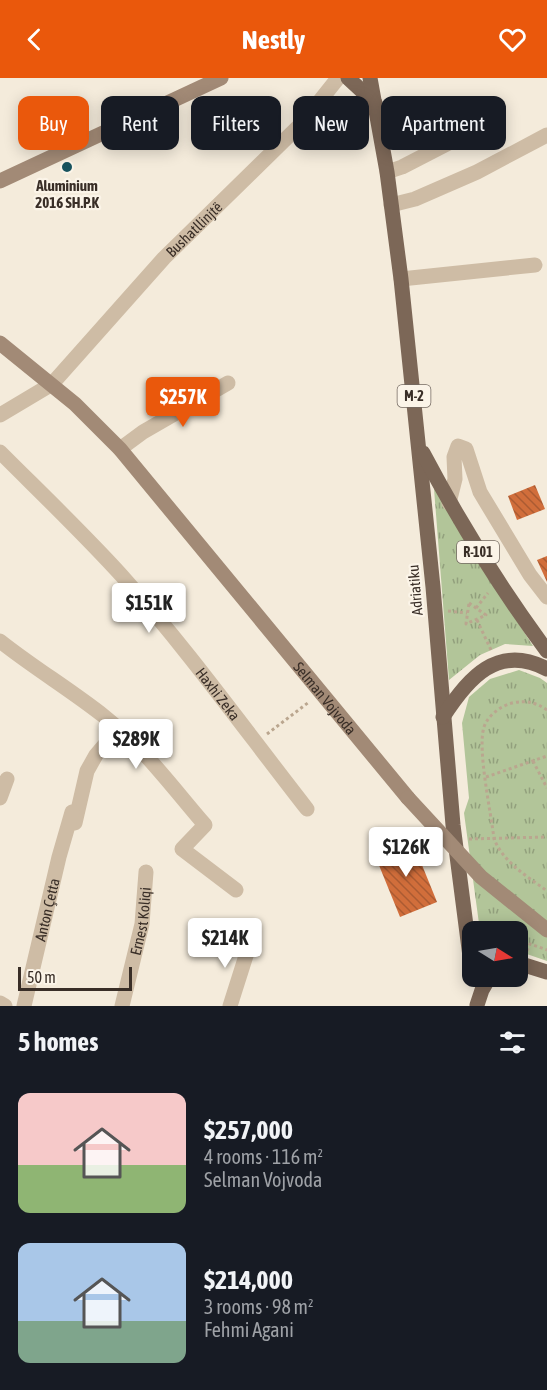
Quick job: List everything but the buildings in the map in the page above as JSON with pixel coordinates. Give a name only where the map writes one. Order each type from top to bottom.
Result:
[{"type":"main road","points":[[0,181],[221,78]]},
{"type":"main road","points":[[348,78],[375,103]]},
{"type":"main road","name":"Adriatiku","points":[[370,78],[387,172],[400,279],[419,445],[455,840],[467,921]]},
{"type":"main road","name":"Selman Vojvoda","points":[[0,343],[52,384],[120,449],[408,798],[481,877],[547,930]]},
{"type":"main road","name":"R-101","points":[[419,445],[449,503],[497,582],[547,651]]},
{"type":"main road","points":[[443,717],[461,690],[498,662],[520,659],[547,669]]},
{"type":"main road","points":[[528,966],[547,972]]},
{"type":"main road","points":[[475,987],[477,1005]]},
{"type":"main road","points":[[477,1005],[484,987]]},
{"type":"street","name":"Bushatllinjtë","points":[[0,415],[52,384],[164,258],[303,122],[338,78]]},
{"type":"street","points":[[391,206],[415,199],[467,176],[547,135]]},
{"type":"street","points":[[387,172],[435,150]]},
{"type":"street","points":[[400,279],[535,265]]},
{"type":"street","points":[[120,449],[143,432],[228,383]]},
{"type":"street","points":[[449,503],[455,479],[454,457],[458,446],[466,448],[480,492],[530,575],[547,597]]},
{"type":"street","name":"Haxhi Zeka","points":[[0,452],[70,521],[123,578],[225,702],[307,809]]},
{"type":"street","points":[[0,641],[59,682],[118,729],[148,759],[205,825],[182,849],[236,890]]},
{"type":"street","name":"Anton Çetta","points":[[24,1006],[56,866],[87,771],[96,755],[118,729]]},
{"type":"street","points":[[0,798],[7,779]]},
{"type":"street","name":"Ernest Koliqi","points":[[122,1006],[142,924],[146,872]]},
{"type":"street","points":[[230,1006],[250,943]]},
{"type":"street","points":[[0,1003],[5,1006]]},
{"type":"path","points":[[476,608],[497,582]]},
{"type":"path","points":[[469,603],[476,608],[486,615],[466,624],[469,603]]},
{"type":"path","points":[[477,620],[498,662]]},
{"type":"path","points":[[256,742],[320,694]]},
{"type":"path","points":[[547,710],[536,703],[524,701],[503,706],[485,725],[482,743],[494,838],[498,849],[505,859],[547,891]]},
{"type":"path","points":[[486,777],[547,756]]},
{"type":"path","points":[[533,761],[547,788]]},
{"type":"path","points":[[455,840],[547,837]]},
{"type":"green space","points":[[433,476],[494,585],[533,646],[505,644],[480,655],[449,680]]},
{"type":"green space","points":[[519,670],[547,683],[547,961],[528,954],[528,921],[479,921],[464,813],[469,798],[462,723],[469,697],[490,679]]},
{"type":"place","name":"Aluminium 2016 SH.P.K","points":[[67,167]]}]
